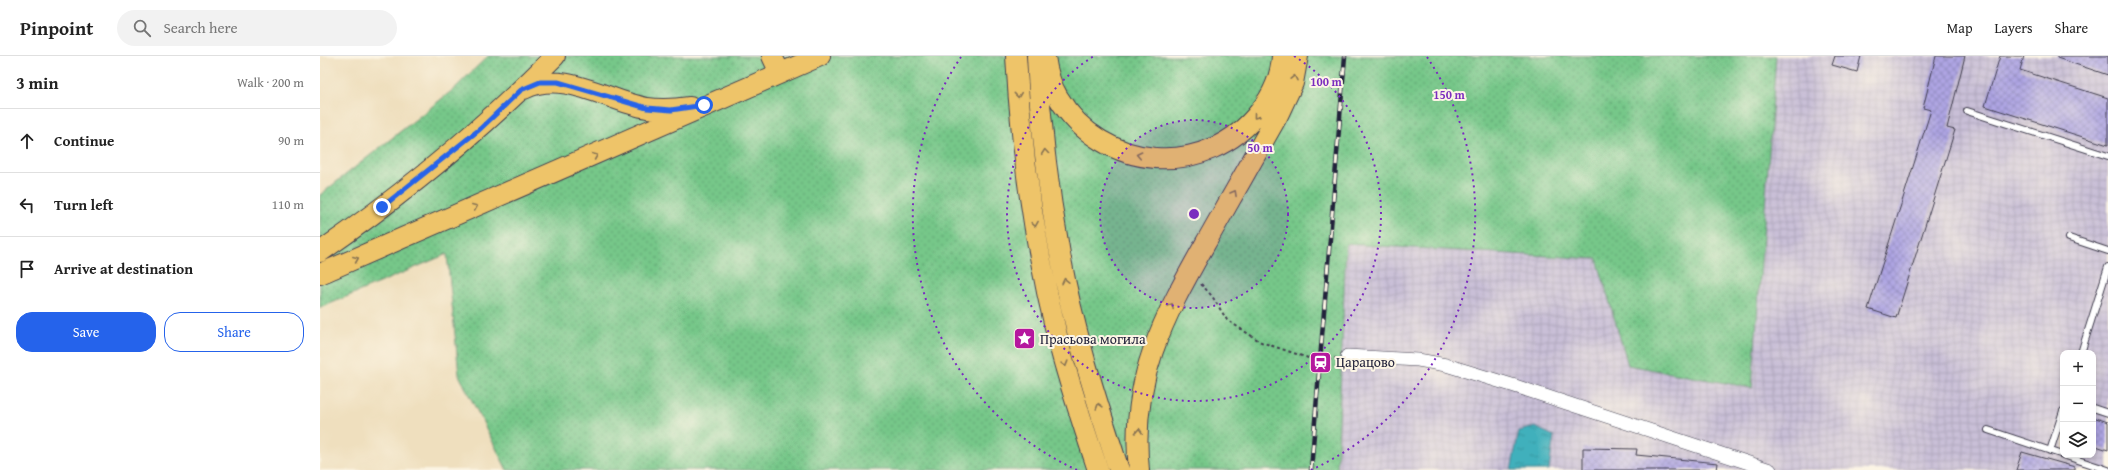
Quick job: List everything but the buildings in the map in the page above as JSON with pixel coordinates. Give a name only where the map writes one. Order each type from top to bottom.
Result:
[{"type":"main road","points":[[320,252],[432,168],[480,129],[555,56]]},
{"type":"main road","points":[[320,274],[639,136],[704,105],[776,65],[820,56]]},
{"type":"main road","points":[[1016,56],[1025,167],[1040,259],[1058,340],[1098,470]]},
{"type":"main road","points":[[1037,56],[1046,164],[1060,255],[1078,335],[1119,470]]},
{"type":"main road","points":[[1044,56],[1057,97],[1070,115],[1089,132],[1112,147],[1136,155],[1162,159],[1188,157],[1212,149],[1234,137],[1252,121],[1266,103],[1276,84],[1282,56]]},
{"type":"main road","points":[[1139,470],[1138,455],[1140,398],[1152,350],[1168,310],[1278,115],[1293,83],[1298,56]]},
{"type":"main road","points":[[521,90],[540,82],[554,81],[647,108],[671,110],[704,105]]},
{"type":"street","points":[[1347,356],[1418,360],[1446,365],[1523,388],[1770,470]]},
{"type":"lane","points":[[1968,111],[2108,156]]},
{"type":"lane","points":[[2069,238],[2108,251]]},
{"type":"lane","points":[[2082,350],[2108,268]]},
{"type":"lane","points":[[2096,409],[2108,413]]},
{"type":"lane","points":[[2050,451],[2060,420]]},
{"type":"lane","points":[[1988,430],[2060,454]]},
{"type":"lane","points":[[2072,458],[2108,470]]},
{"type":"path","points":[[1190,272],[1212,296],[1227,320],[1261,342],[1320,362],[1347,356]]},
{"type":"shaded area","points":[[1776,56],[2108,56],[2108,470],[1337,470],[1346,244],[1597,259],[1628,365],[1752,388]]},
{"type":"green space","points":[[488,56],[1776,56],[1752,388],[1628,365],[1597,259],[1346,244],[1337,470],[507,470],[459,375],[447,254],[320,308],[320,195],[454,89]]},
{"type":"water","points":[[1535,427],[1554,436],[1549,470],[1511,470],[1519,431]]},
{"type":"railway","points":[[1311,470],[1345,56]]},
{"type":"place","name":"Прасьова могила","points":[[1025,339]]},
{"type":"place","name":"Царацово","points":[[1320,362]]},
{"type":"route","points":[[382,207],[480,129],[521,90],[540,82],[558,82],[647,108],[671,110],[704,105]]}]
